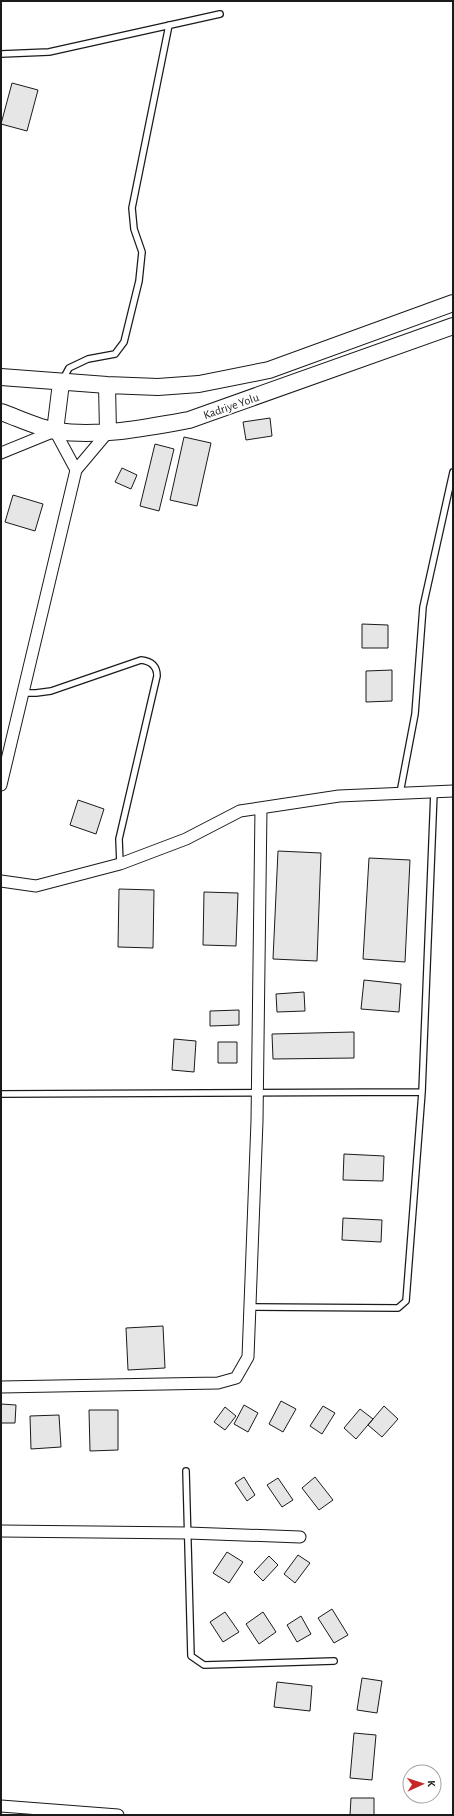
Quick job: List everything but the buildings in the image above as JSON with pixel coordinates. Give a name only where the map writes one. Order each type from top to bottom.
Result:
[{"type":"main road","name":"Kadriye Yolu","points":[[1,377],[61,383],[158,387],[200,384],[269,370],[453,303]]},
{"type":"main road","name":"Kadriye Yolu","points":[[1,412],[55,431],[108,432],[149,428],[189,420],[453,326]]},
{"type":"main road","points":[[55,431],[61,383]]},
{"type":"main road","points":[[107,385],[108,432]]},
{"type":"street","points":[[1,453],[55,431],[76,470]]},
{"type":"street","points":[[1,785],[76,470],[108,432]]},
{"type":"street","points":[[1,881],[36,886],[120,864],[186,839],[240,811],[339,796],[453,791]]},
{"type":"street","points":[[1,1387],[218,1384],[236,1378],[248,1357],[257,1093],[260,808]]},
{"type":"street","points":[[1,1531],[188,1532],[300,1536]]},
{"type":"street","points":[[1,1806],[118,1815]]},
{"type":"lane","points":[[1,54],[49,52],[220,14]]},
{"type":"lane","points":[[61,383],[69,368],[88,359],[116,354],[124,342],[139,281],[142,252],[134,229],[132,208],[169,25]]},
{"type":"lane","points":[[400,793],[415,714],[423,607],[453,472]]},
{"type":"lane","points":[[23,693],[51,691],[141,660],[151,662],[155,666],[157,676],[119,839],[120,864]]},
{"type":"lane","points":[[250,1308],[398,1308],[406,1301],[422,1092],[434,792]]},
{"type":"lane","points":[[1,1094],[422,1092]]},
{"type":"lane","points":[[186,1471],[191,1656],[204,1665],[334,1661]]}]
